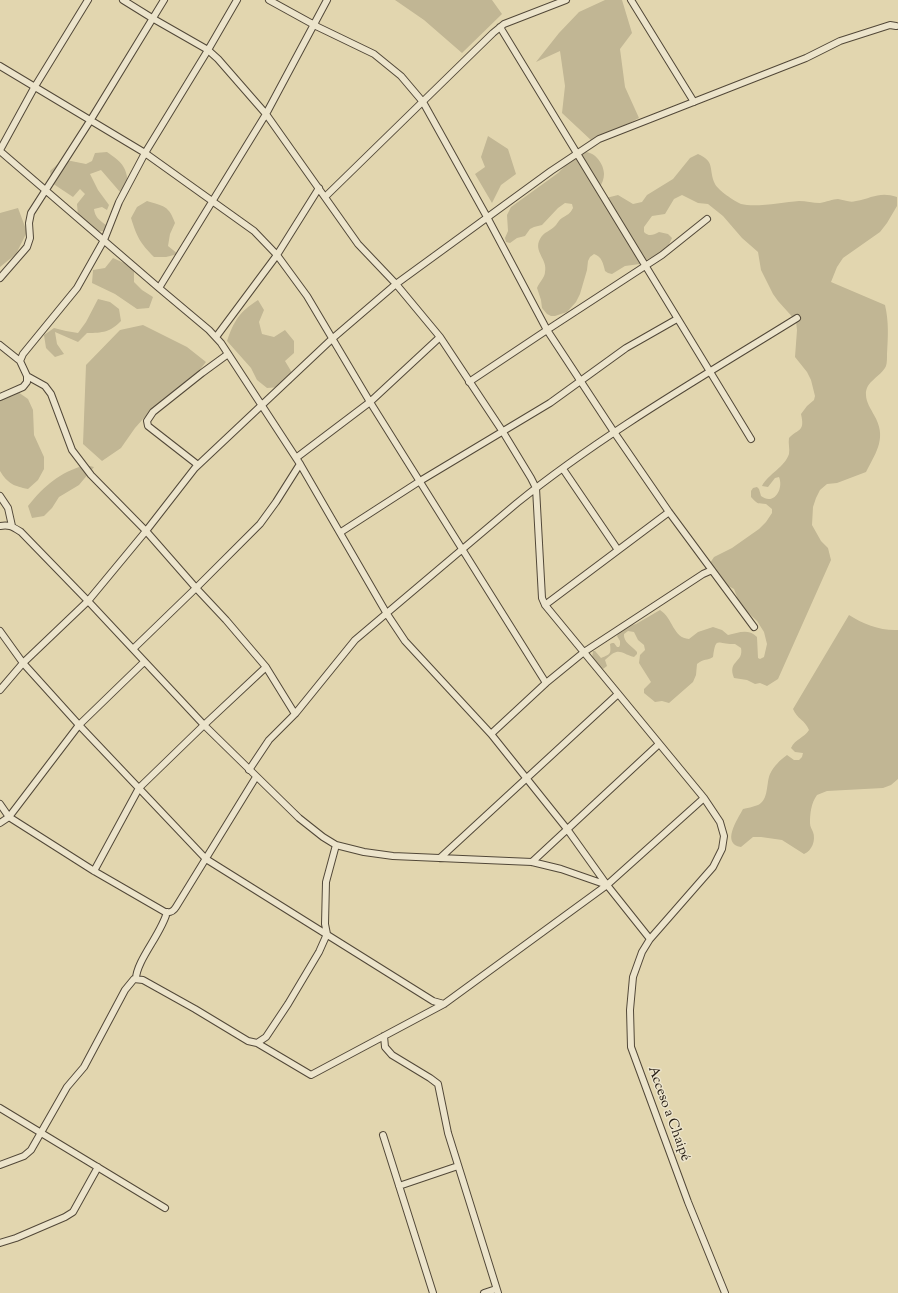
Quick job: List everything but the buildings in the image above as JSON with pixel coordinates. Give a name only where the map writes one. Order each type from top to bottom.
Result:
[{"type":"street","points":[[88,0],[34,88],[0,150],[216,337],[298,461],[341,532],[387,614],[405,641],[491,734],[567,829],[607,885],[650,939]]},
{"type":"street","points":[[123,0],[208,50],[218,59],[266,114],[358,244],[396,284],[440,337],[503,432],[536,488],[542,598],[545,605],[669,512]]},
{"type":"street","points":[[0,278],[27,247],[30,238],[29,223],[31,213],[90,121],[164,0]]},
{"type":"street","points":[[20,361],[23,354],[77,288],[104,240],[119,202],[145,153],[237,0]]},
{"type":"street","points":[[269,0],[314,25],[374,54],[401,76],[423,102],[487,217],[547,330],[669,512],[754,627]]},
{"type":"street","points":[[159,288],[266,114],[327,0]]},
{"type":"street","points":[[325,197],[500,27],[513,20],[566,0]]},
{"type":"street","points":[[631,0],[694,102]]},
{"type":"street","points":[[0,690],[22,663],[88,601],[198,465],[333,338],[396,284],[487,217],[599,139],[806,58],[840,41],[890,25],[896,26]]},
{"type":"street","points":[[500,27],[751,439]]},
{"type":"street","points":[[0,66],[34,88],[145,153],[254,231],[277,255],[307,296],[370,402],[546,683]]},
{"type":"street","points":[[216,337],[277,255],[319,188]]},
{"type":"street","points":[[469,382],[662,255],[707,219]]},
{"type":"street","points":[[249,770],[268,740],[295,714],[356,640],[536,488],[614,432],[797,318]]},
{"type":"street","points":[[341,532],[420,481],[550,403],[626,348],[677,319]]},
{"type":"street","points":[[133,649],[260,524],[276,502],[298,461],[370,402],[440,337]]},
{"type":"street","points":[[0,345],[20,361],[27,376],[27,382],[23,387],[0,397]]},
{"type":"street","points":[[198,465],[148,426],[147,421],[153,412],[228,354]]},
{"type":"street","points":[[27,376],[45,386],[51,394],[72,450],[91,475],[146,531],[226,620],[266,667],[295,714]]},
{"type":"street","points":[[563,469],[618,550]]},
{"type":"street","points":[[0,496],[8,508],[12,526]]},
{"type":"street","points":[[0,526],[12,526],[21,532],[204,725],[256,777],[298,818],[336,845],[364,852],[393,856],[532,862],[561,869],[607,885]]},
{"type":"street","points":[[491,734],[546,683],[584,652],[703,574],[712,570]]},
{"type":"street","name":"Acceso a Chaipé","points":[[545,605],[704,798],[720,822],[724,836],[722,849],[713,868],[650,939],[642,952],[633,977],[630,1010],[631,1047],[688,1202],[725,1293]]},
{"type":"street","points":[[0,631],[22,663],[79,726],[206,859],[433,1001],[444,1004]]},
{"type":"street","points":[[0,823],[9,817],[79,726],[144,662]]},
{"type":"street","points":[[94,870],[139,788],[266,667]]},
{"type":"street","points":[[440,858],[618,694]]},
{"type":"street","points":[[532,862],[659,744]]},
{"type":"street","points":[[0,804],[9,817],[94,870],[167,912],[173,911],[176,907],[256,777]]},
{"type":"street","points":[[0,1165],[24,1156],[31,1150],[67,1087],[84,1067],[125,990],[130,983],[136,979],[143,980],[195,1009],[237,1035],[248,1041],[257,1043],[311,1075],[444,1004],[607,885],[704,798]]},
{"type":"street","points":[[257,1043],[266,1037],[288,1004],[319,952],[327,934],[325,924],[326,882],[336,845]]},
{"type":"street","points":[[136,979],[137,971],[162,926],[167,912]]},
{"type":"street","points":[[384,1036],[385,1047],[392,1055],[438,1084],[448,1133],[497,1291],[484,1293]]},
{"type":"street","points":[[0,1108],[165,1208]]},
{"type":"street","points":[[383,1135],[433,1293]]},
{"type":"street","points":[[399,1186],[458,1166]]},
{"type":"street","points":[[0,1243],[16,1238],[65,1217],[72,1212],[98,1167]]},
{"type":"shaded area","points":[[395,0],[492,0],[502,14],[462,53],[424,20]]},
{"type":"shaded area","points":[[605,0],[622,0],[632,33],[620,49],[625,87],[639,118],[593,142],[562,113],[565,86],[560,51],[536,62],[559,33],[579,12]]},
{"type":"shaded area","points":[[488,136],[508,149],[516,174],[501,185],[492,203],[475,174],[485,167],[481,157]]},
{"type":"shaded area","points":[[107,152],[122,164],[126,172],[128,183],[120,192],[101,170],[90,174],[98,190],[109,205],[107,210],[102,207],[94,209],[95,214],[101,222],[106,225],[104,231],[97,232],[78,216],[77,204],[85,194],[80,189],[73,197],[52,183],[50,171],[60,162],[71,161],[86,164],[92,161],[95,153]]},
{"type":"shaded area","points":[[585,152],[595,156],[601,163],[604,170],[604,176],[600,187],[606,198],[618,195],[633,204],[642,202],[647,195],[673,179],[690,158],[698,154],[704,157],[711,166],[713,179],[719,189],[741,204],[762,205],[799,201],[820,203],[834,199],[854,202],[881,195],[891,195],[897,197],[897,206],[887,223],[880,232],[843,258],[837,267],[831,282],[885,305],[888,330],[886,365],[884,370],[866,390],[866,398],[880,430],[879,444],[866,472],[837,483],[827,484],[820,490],[816,498],[813,507],[812,525],[821,541],[828,548],[831,560],[778,679],[767,686],[760,683],[755,684],[747,680],[734,678],[732,672],[733,668],[741,653],[741,648],[735,644],[717,643],[713,657],[697,664],[696,675],[693,682],[669,703],[662,701],[655,702],[644,693],[644,689],[651,682],[639,663],[640,655],[645,650],[644,645],[638,640],[634,632],[628,631],[624,634],[624,637],[626,642],[637,652],[634,657],[620,652],[613,653],[605,660],[607,666],[603,669],[592,658],[593,651],[595,651],[601,658],[609,654],[610,644],[612,643],[619,647],[620,641],[617,636],[620,631],[625,627],[636,624],[660,610],[668,618],[676,631],[684,638],[689,639],[698,632],[713,627],[722,630],[728,635],[743,632],[754,634],[757,637],[758,658],[760,659],[764,657],[767,644],[764,632],[757,621],[740,605],[734,589],[716,580],[708,566],[714,557],[732,548],[759,529],[772,513],[772,509],[766,504],[758,503],[753,500],[751,497],[751,491],[753,488],[757,487],[761,496],[766,499],[774,498],[777,495],[780,486],[779,477],[775,478],[768,487],[762,486],[787,459],[789,454],[789,438],[802,427],[801,414],[814,400],[815,396],[811,380],[807,372],[795,357],[797,330],[796,321],[773,294],[761,270],[758,252],[742,238],[723,216],[708,204],[698,203],[682,195],[674,199],[665,214],[652,216],[644,227],[644,232],[648,235],[653,235],[659,232],[668,234],[672,238],[666,251],[640,264],[625,266],[612,274],[605,271],[603,263],[597,255],[594,254],[588,261],[580,294],[576,302],[567,312],[555,316],[547,314],[542,308],[537,288],[545,274],[545,267],[539,252],[538,244],[543,235],[571,212],[573,208],[572,204],[565,203],[558,208],[542,225],[530,229],[525,236],[517,238],[510,243],[506,242],[505,238],[508,231],[507,215],[511,207],[558,173],[570,161]]},
{"type":"shaded area","points":[[147,201],[162,206],[168,210],[173,217],[175,223],[170,234],[168,246],[178,254],[166,257],[154,257],[145,248],[135,230],[131,218],[137,207]]},
{"type":"shaded area","points":[[18,208],[27,232],[16,254],[0,267],[0,213]]},
{"type":"shaded area","points":[[113,258],[134,270],[134,282],[142,290],[153,297],[149,308],[137,309],[115,294],[92,283],[93,270],[105,268]]},
{"type":"shaded area","points":[[98,299],[110,302],[119,309],[121,321],[113,328],[106,331],[87,333],[78,342],[55,332],[57,344],[64,354],[55,357],[46,348],[44,335],[54,328],[78,333],[86,322]]},
{"type":"shaded area","points":[[258,300],[264,310],[259,322],[262,334],[274,337],[285,330],[294,341],[294,353],[285,361],[291,371],[292,383],[280,387],[267,388],[257,380],[251,368],[227,341],[238,318],[246,309]]},
{"type":"shaded area","points":[[143,325],[187,347],[206,362],[190,382],[151,410],[135,428],[121,448],[102,461],[83,444],[86,365],[120,330]]},
{"type":"shaded area","points":[[18,392],[28,399],[33,410],[34,435],[44,457],[44,469],[38,480],[28,489],[12,484],[0,471],[0,401],[6,395]]},
{"type":"shaded area","points":[[85,465],[94,467],[79,485],[59,497],[52,508],[44,516],[32,518],[28,506],[40,492],[60,476]]},
{"type":"shaded area","points":[[849,615],[872,626],[898,630],[898,779],[891,785],[883,788],[827,791],[817,795],[812,805],[810,816],[810,824],[814,835],[814,842],[807,853],[804,854],[782,840],[761,837],[753,837],[741,847],[735,845],[731,837],[737,819],[743,809],[762,803],[766,795],[770,774],[775,766],[787,755],[794,760],[799,760],[802,757],[803,753],[795,752],[791,748],[809,730],[793,709]]}]
